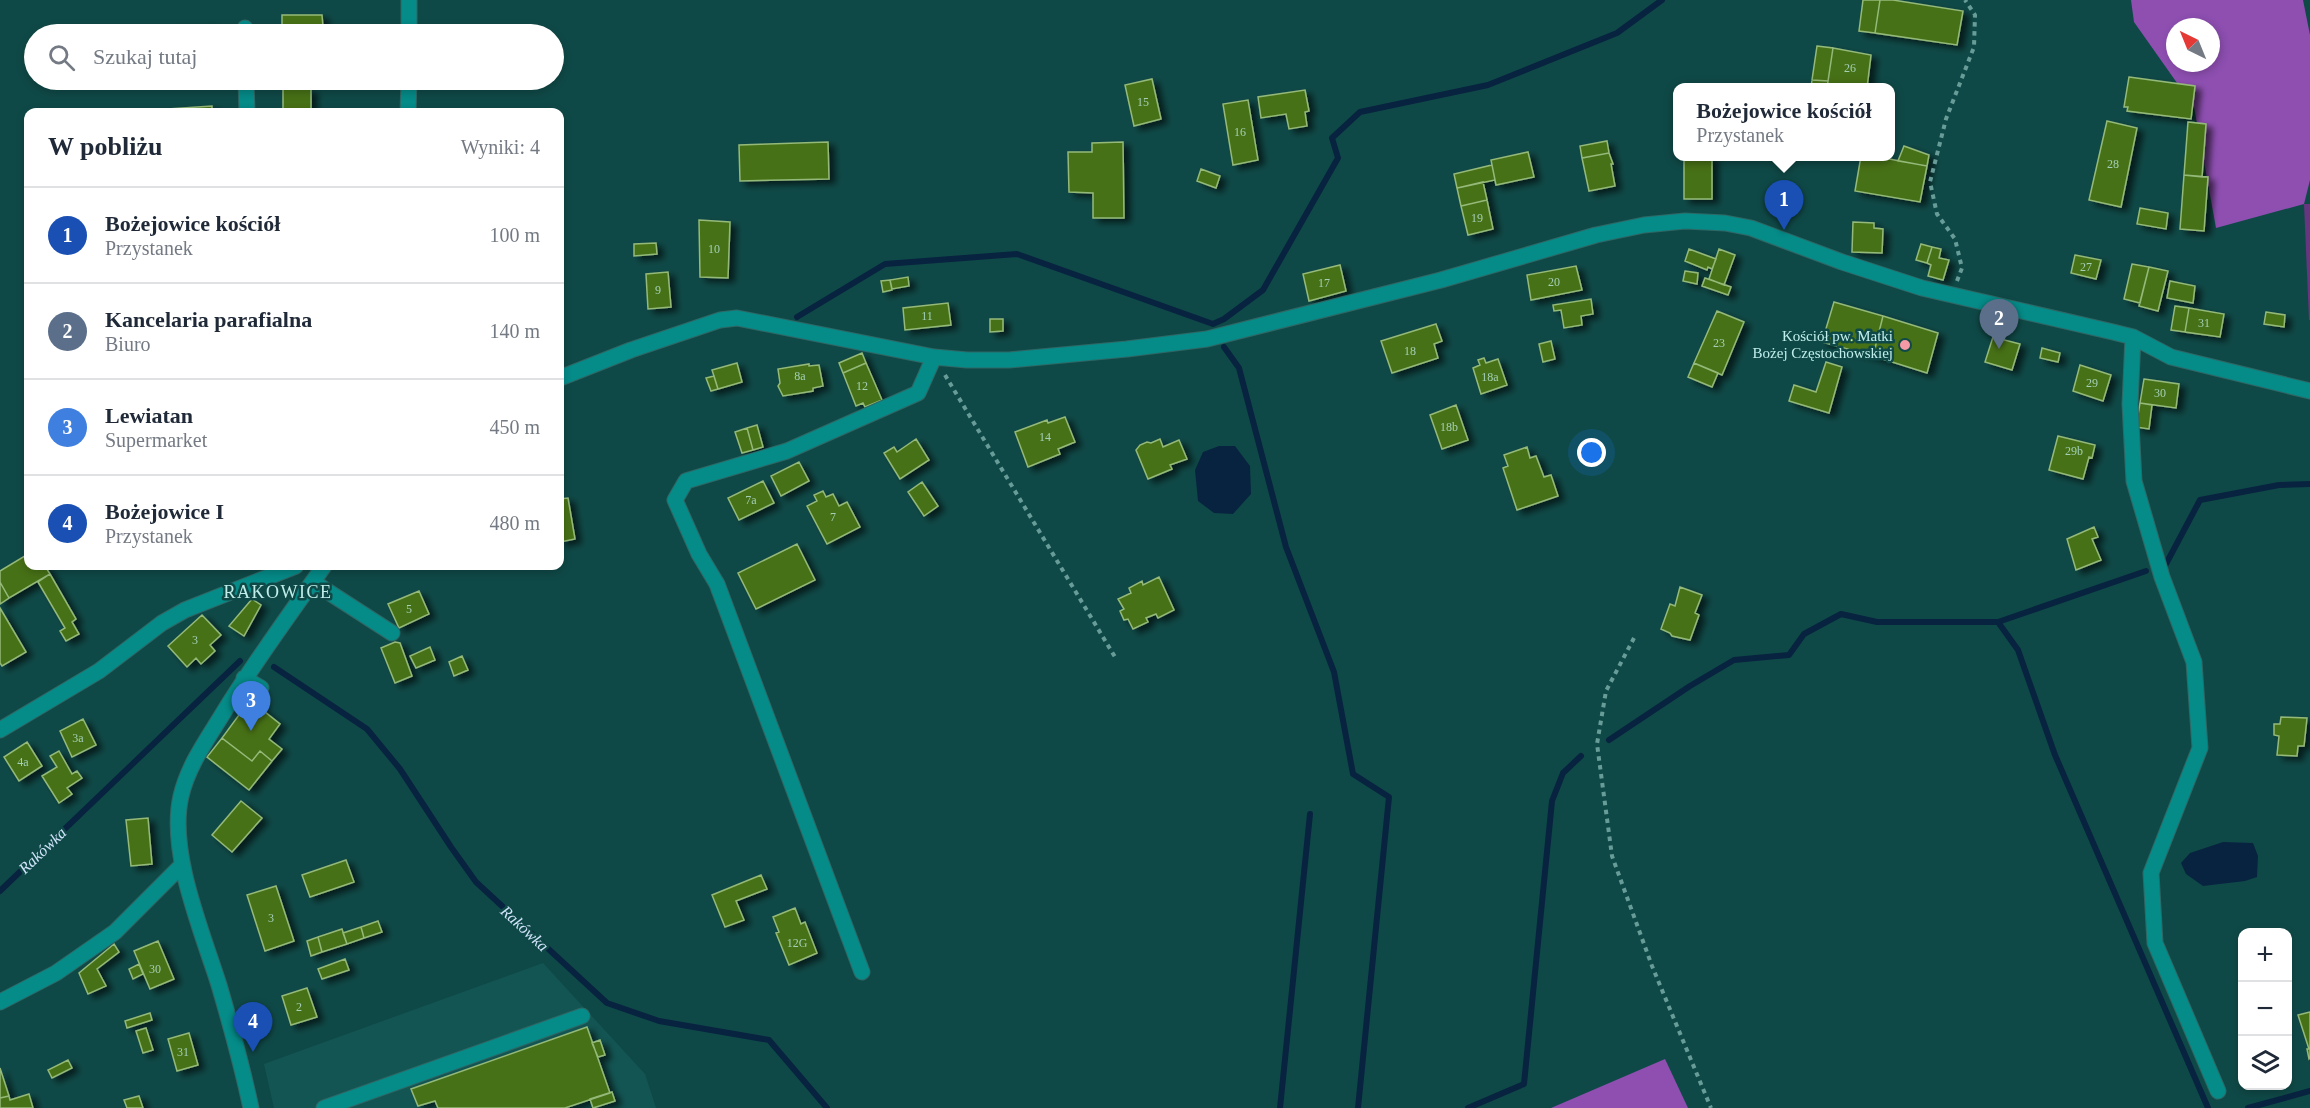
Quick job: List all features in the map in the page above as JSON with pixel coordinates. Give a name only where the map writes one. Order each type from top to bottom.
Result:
[{"type":"street","points":[[409,24],[410,0]]},
{"type":"street","points":[[246,90],[246,108]]},
{"type":"street","points":[[408,108],[409,90]]},
{"type":"street","points":[[564,376],[631,350],[720,320],[737,318],[933,357],[1009,360],[1127,350],[1207,339],[1441,280],[1570,242],[1617,230],[1668,221],[1706,222],[1750,228],[1863,269],[1950,295],[2133,337],[2172,357],[2310,391]]},
{"type":"street","points":[[2133,337],[2130,404],[2134,481],[2163,577],[2194,662],[2199,748],[2151,873],[2155,943],[2218,1091]]},
{"type":"street","points":[[862,972],[717,584],[699,554],[675,500],[686,481],[786,452],[918,393],[933,357]]},
{"type":"street","points":[[0,730],[99,671],[162,623],[185,610],[286,570]]},
{"type":"street","points":[[251,1108],[242,1067],[182,866],[178,829],[180,798],[187,776],[244,678],[321,570]]},
{"type":"street","points":[[313,582],[392,633]]},
{"type":"street","points":[[244,678],[261,688]]},
{"type":"street","points":[[0,1002],[56,974],[115,933],[182,866]]},
{"type":"street","points":[[324,1108],[582,1016]]},
{"type":"path","points":[[1950,295],[1962,268],[1955,239],[1937,214],[1930,182],[1946,119],[1974,47],[1975,15],[1965,0]]},
{"type":"path","points":[[933,357],[1115,657]]},
{"type":"path","points":[[1634,638],[1606,691],[1597,744],[1612,856],[1652,966],[1711,1108]]},
{"type":"shaded area","points":[[2131,0],[2303,0],[2310,35],[2310,180],[2304,204],[2216,228],[2194,107],[2169,72],[2220,72],[2220,18],[2166,18],[2166,67],[2134,22]]},
{"type":"shaded area","points":[[2304,204],[2310,204],[2310,320],[2309,320]]},
{"type":"shaded area","points":[[1219,446],[1235,446],[1250,466],[1251,494],[1233,514],[1214,513],[1198,501],[1195,470],[1203,452]]},
{"type":"shaded area","points":[[2223,842],[2253,843],[2258,856],[2257,877],[2245,881],[2203,886],[2186,874],[2181,863],[2190,853]]},
{"type":"shaded area","points":[[543,963],[645,1074],[656,1108],[274,1108],[264,1064]]},
{"type":"shaded area","points":[[1665,1059],[1688,1108],[1551,1108]]},
{"type":"building","points":[[1863,0],[1880,0],[1875,33],[1859,31]]},
{"type":"building","points":[[1880,0],[1963,11],[1957,45],[1875,33]]},
{"type":"building","points":[[282,15],[322,15],[323,24],[282,24]]},
{"type":"building","points":[[1817,46],[1833,48],[1828,81],[1812,80]]},
{"type":"building","points":[[1833,48],[1871,55],[1868,83],[1828,83]]},
{"type":"building","points":[[2129,77],[2195,86],[2191,119],[2127,111],[2128,107],[2124,107]]},
{"type":"building","points":[[1152,79],[1161,119],[1134,126],[1125,85]]},
{"type":"building","points":[[1812,80],[1828,81],[1828,83],[1812,83]]},
{"type":"building","points":[[283,90],[311,90],[311,108],[283,108]]},
{"type":"building","points":[[1305,90],[1309,111],[1305,112],[1307,126],[1289,129],[1286,114],[1261,118],[1258,97]]},
{"type":"building","points":[[1248,100],[1258,160],[1233,165],[1223,104]]},
{"type":"building","points":[[212,106],[212,108],[183,108]]},
{"type":"building","points":[[2107,121],[2137,128],[2121,207],[2089,200]]},
{"type":"building","points":[[2188,122],[2206,124],[2202,177],[2184,175]]},
{"type":"building","points":[[1607,141],[1609,153],[1582,158],[1580,146]]},
{"type":"building","points":[[828,142],[829,179],[740,181],[739,145]]},
{"type":"building","points":[[1123,142],[1124,218],[1093,218],[1093,193],[1069,192],[1068,152],[1092,152],[1092,143]]},
{"type":"building","points":[[1904,146],[1929,155],[1927,166],[1898,161]]},
{"type":"building","points":[[1528,152],[1534,177],[1496,185],[1491,160]]},
{"type":"building","points":[[1609,153],[1613,164],[1611,164],[1615,186],[1589,191],[1582,158]]},
{"type":"building","points":[[1895,160],[1927,166],[1920,202],[1855,191],[1860,161]]},
{"type":"building","points":[[1684,161],[1712,161],[1712,199],[1684,199]]},
{"type":"building","points":[[1492,165],[1495,180],[1457,188],[1454,174]]},
{"type":"building","points":[[1201,169],[1220,176],[1216,188],[1197,181]]},
{"type":"building","points":[[2184,175],[2208,177],[2204,231],[2180,229]]},
{"type":"building","points":[[1483,182],[1487,200],[1461,206],[1457,188]]},
{"type":"building","points":[[1487,200],[1493,229],[1468,235],[1461,206]]},
{"type":"building","points":[[2140,208],[2168,213],[2166,229],[2137,224]]},
{"type":"building","points":[[699,220],[730,222],[728,278],[700,277]]},
{"type":"building","points":[[1853,222],[1874,223],[1874,228],[1883,229],[1882,253],[1852,252]]},
{"type":"building","points":[[656,243],[657,254],[634,256],[634,244]]},
{"type":"building","points":[[1921,244],[1932,247],[1927,263],[1916,260]]},
{"type":"building","points":[[1932,247],[1941,249],[1939,258],[1949,260],[1943,280],[1928,276],[1931,265],[1927,263]]},
{"type":"building","points":[[1689,249],[1716,259],[1712,269],[1708,267],[1707,270],[1685,261]]},
{"type":"building","points":[[1719,249],[1735,255],[1724,285],[1709,279]]},
{"type":"building","points":[[2075,255],[2101,260],[2096,279],[2071,273]]},
{"type":"building","points":[[2132,264],[2149,267],[2140,303],[2124,299]]},
{"type":"building","points":[[1340,265],[1346,291],[1309,301],[1303,274]]},
{"type":"building","points":[[1576,266],[1582,290],[1531,300],[1527,275]]},
{"type":"building","points":[[2149,267],[2168,271],[2158,311],[2139,306]]},
{"type":"building","points":[[1685,271],[1698,273],[1697,284],[1683,281]]},
{"type":"building","points":[[668,272],[671,307],[648,309],[646,274]]},
{"type":"building","points":[[908,277],[909,286],[892,289],[890,280]]},
{"type":"building","points":[[1705,278],[1731,287],[1728,295],[1702,286]]},
{"type":"building","points":[[890,280],[892,290],[883,292],[881,281]]},
{"type":"building","points":[[2170,281],[2195,286],[2193,303],[2167,298]]},
{"type":"building","points":[[1591,299],[1593,314],[1581,316],[1582,325],[1564,328],[1561,310],[1554,311],[1553,305]]},
{"type":"building","points":[[1834,302],[1883,316],[1873,356],[1822,342]]},
{"type":"building","points":[[948,303],[951,325],[905,330],[903,308]]},
{"type":"building","points":[[2175,306],[2189,308],[2185,332],[2171,330]]},
{"type":"building","points":[[2189,308],[2224,314],[2220,337],[2185,332]]},
{"type":"building","points":[[1717,311],[1744,322],[1722,375],[1694,363]]},
{"type":"building","points":[[2266,312],[2285,315],[2284,327],[2264,324]]},
{"type":"building","name":"Kościół pw. Matki Bożej Częstochowskiej","points":[[1883,316],[1938,333],[1927,373],[1873,356]]},
{"type":"building","points":[[990,319],[1003,319],[1003,331],[990,332]]},
{"type":"building","points":[[1436,324],[1442,341],[1434,344],[1438,358],[1392,373],[1381,341]]},
{"type":"building","points":[[1993,337],[2020,344],[2012,370],[1985,362]]},
{"type":"building","points":[[1551,341],[1555,359],[1543,362],[1539,344]]},
{"type":"building","points":[[2042,348],[2060,353],[2058,362],[2040,358]]},
{"type":"building","points":[[862,353],[866,363],[843,373],[839,363]]},
{"type":"building","points":[[1484,358],[1486,363],[1498,359],[1507,385],[1481,394],[1473,368],[1480,365],[1478,360]]},
{"type":"building","points":[[1826,362],[1842,367],[1829,413],[1789,401],[1794,385],[1816,392]]},
{"type":"building","points":[[737,363],[742,382],[718,389],[712,370]]},
{"type":"building","points":[[866,363],[882,400],[865,407],[863,403],[856,406],[843,373]]},
{"type":"building","points":[[1694,363],[1718,373],[1712,387],[1688,377]]},
{"type":"building","points":[[809,364],[809,366],[819,365],[823,386],[813,388],[813,391],[783,396],[778,386],[780,383],[778,369]]},
{"type":"building","points":[[2080,365],[2111,375],[2103,401],[2073,391]]},
{"type":"building","points":[[714,376],[718,389],[711,391],[706,378]]},
{"type":"building","points":[[2144,379],[2179,384],[2176,408],[2140,403]]},
{"type":"building","points":[[2140,403],[2152,405],[2149,429],[2136,427]]},
{"type":"building","points":[[1456,405],[1468,440],[1442,449],[1430,415]]},
{"type":"building","points":[[1065,417],[1075,442],[1058,449],[1060,454],[1028,467],[1015,432],[1047,420],[1048,423]]},
{"type":"building","points":[[757,425],[763,447],[753,450],[747,428]]},
{"type":"building","points":[[747,428],[753,450],[742,453],[735,432]]},
{"type":"building","points":[[2058,436],[2095,445],[2083,479],[2049,470]]},
{"type":"building","points":[[916,439],[929,460],[900,479],[884,453],[894,447],[897,452]]},
{"type":"building","points":[[1160,439],[1163,447],[1179,440],[1187,459],[1170,465],[1172,469],[1148,479],[1136,450],[1140,445]]},
{"type":"building","points":[[1527,447],[1530,458],[1536,456],[1544,477],[1551,475],[1558,496],[1517,510],[1503,468],[1508,466],[1504,455]]},
{"type":"building","points":[[799,462],[809,481],[781,496],[771,476]]},
{"type":"building","points":[[763,481],[774,503],[739,520],[728,498]]},
{"type":"building","points":[[922,482],[938,506],[924,516],[908,492]]},
{"type":"building","points":[[823,491],[826,497],[833,494],[839,506],[847,502],[860,527],[827,544],[807,506],[817,501],[814,495]]},
{"type":"building","points":[[564,498],[568,498],[575,539],[564,541]]},
{"type":"building","points":[[2094,527],[2098,537],[2092,539],[2101,560],[2076,570],[2067,539]]},
{"type":"building","points":[[797,544],[815,580],[756,609],[738,573]]},
{"type":"building","points":[[24,556],[24,570],[48,570],[50,574],[9,598],[0,582],[0,571]]},
{"type":"building","points":[[50,574],[76,619],[72,622],[79,634],[66,641],[60,631],[65,628],[38,582]]},
{"type":"building","points":[[1159,577],[1174,610],[1158,618],[1156,614],[1146,618],[1148,622],[1133,629],[1128,619],[1124,620],[1120,611],[1124,609],[1118,599],[1131,593],[1129,588],[1142,581],[1143,585]]},
{"type":"building","points":[[0,582],[9,598],[0,604]]},
{"type":"building","points":[[1680,587],[1702,595],[1695,613],[1699,615],[1690,640],[1672,636],[1661,629],[1670,604],[1675,606]]},
{"type":"building","points":[[419,591],[429,614],[399,628],[388,604]]},
{"type":"building","points":[[252,599],[261,605],[244,636],[229,626]]},
{"type":"building","points":[[0,608],[26,652],[2,666],[0,663]]},
{"type":"building","points":[[202,615],[221,635],[210,645],[215,651],[201,664],[196,658],[187,667],[168,646]]},
{"type":"building","points":[[395,642],[400,643],[412,676],[395,683],[381,648]]},
{"type":"building","points":[[430,647],[435,660],[416,668],[410,656]]},
{"type":"building","points":[[462,656],[468,670],[454,676],[449,662]]},
{"type":"building","points":[[250,700],[280,724],[269,739],[282,749],[272,761],[260,751],[252,761],[222,738]]},
{"type":"building","points":[[2281,717],[2307,718],[2304,746],[2298,746],[2297,756],[2277,755],[2279,736],[2274,735],[2274,724],[2280,724]]},
{"type":"building","points":[[83,719],[96,745],[72,757],[60,731]]},
{"type":"building","points":[[222,738],[252,761],[260,751],[272,761],[249,790],[207,757]]},
{"type":"building","points":[[27,742],[42,766],[19,781],[4,757]]},
{"type":"building","points":[[59,751],[72,774],[77,771],[82,778],[67,788],[72,794],[59,803],[42,776],[57,767],[50,756]]},
{"type":"building","points":[[241,801],[262,818],[232,852],[212,835]]},
{"type":"building","points":[[148,818],[152,864],[131,866],[126,820]]},
{"type":"building","points":[[346,860],[354,882],[310,897],[302,875]]},
{"type":"building","points":[[761,875],[767,889],[736,901],[744,920],[725,927],[712,895]]},
{"type":"building","points":[[276,886],[294,941],[265,951],[247,895]]},
{"type":"building","points":[[795,908],[801,924],[805,922],[817,953],[789,965],[776,933],[779,932],[773,917]]},
{"type":"building","points":[[378,921],[382,932],[364,938],[361,927]]},
{"type":"building","points":[[361,927],[364,938],[347,944],[343,933]]},
{"type":"building","points":[[342,929],[347,944],[322,952],[318,937]]},
{"type":"building","points":[[318,937],[322,952],[311,956],[307,941]]},
{"type":"building","points":[[158,941],[174,979],[150,989],[134,951]]},
{"type":"building","points":[[114,944],[119,952],[97,969],[106,986],[88,994],[79,973]]},
{"type":"building","points":[[345,959],[349,970],[322,979],[318,969]]},
{"type":"building","points":[[139,964],[143,974],[133,979],[129,969]]},
{"type":"building","points":[[307,988],[317,1017],[291,1025],[282,996]]},
{"type":"building","points":[[2310,1012],[2309,1059],[2307,1049],[2309,1049],[2298,1015]]},
{"type":"building","points":[[150,1013],[152,1020],[127,1028],[125,1021]]},
{"type":"building","points":[[587,1027],[610,1093],[565,1108],[438,1108],[435,1101],[418,1106],[411,1089]]},
{"type":"building","points":[[146,1028],[153,1050],[143,1053],[136,1031]]},
{"type":"building","points":[[189,1033],[198,1065],[177,1071],[168,1039]]},
{"type":"building","points":[[600,1040],[605,1055],[598,1057],[592,1043]]},
{"type":"building","points":[[68,1060],[72,1068],[52,1078],[48,1070]]},
{"type":"building","points":[[0,1068],[9,1096],[0,1098]]},
{"type":"building","points":[[612,1092],[615,1101],[593,1108],[590,1099]]},
{"type":"building","points":[[29,1094],[33,1108],[0,1108],[0,1098],[9,1096],[10,1100]]},
{"type":"building","points":[[139,1096],[143,1108],[127,1108],[124,1100]]},
{"type":"waterway","points":[[797,317],[885,264],[1017,254],[1213,324],[1224,319],[1263,290],[1338,158],[1332,138],[1360,112],[1488,85],[1617,33],[1662,0]]},
{"type":"waterway","points":[[1224,347],[1239,368],[1286,547],[1334,672],[1353,774],[1389,797],[1358,1108]]},
{"type":"waterway","points":[[2166,564],[2200,500],[2279,485],[2310,484]]},
{"type":"waterway","points":[[1998,622],[2146,571]]},
{"type":"waterway","points":[[1609,740],[1690,686],[1734,660],[1789,655],[1804,634],[1841,614],[1877,622],[1998,622],[2018,650],[2055,755],[2208,1108]]},
{"type":"waterway","name":"Rakówka","points":[[0,891],[240,661]]},
{"type":"waterway","name":"Rakówka","points":[[274,667],[367,729],[400,769],[476,882],[607,1003],[659,1021],[769,1040],[827,1108]]},
{"type":"waterway","points":[[1468,1108],[1524,1084],[1552,801],[1563,773],[1581,756]]},
{"type":"waterway","points":[[1280,1108],[1310,814]]},
{"type":"waterway","points":[[2248,1108],[2310,1091]]},
{"type":"place","name":"Bożejowice kościół","points":[[1784,230]]},
{"type":"place","name":"Kościół pw. Matki Bożej Częstochowskiej","points":[[1905,345]]},
{"type":"place","name":"Kancelaria parafialna","points":[[1999,349]]},
{"type":"place","name":"Lewiatan","points":[[251,731]]},
{"type":"place","name":"Bożejowice I","points":[[253,1052]]},
{"type":"district","name":"RAKOWICE","points":[[278,592]]}]
